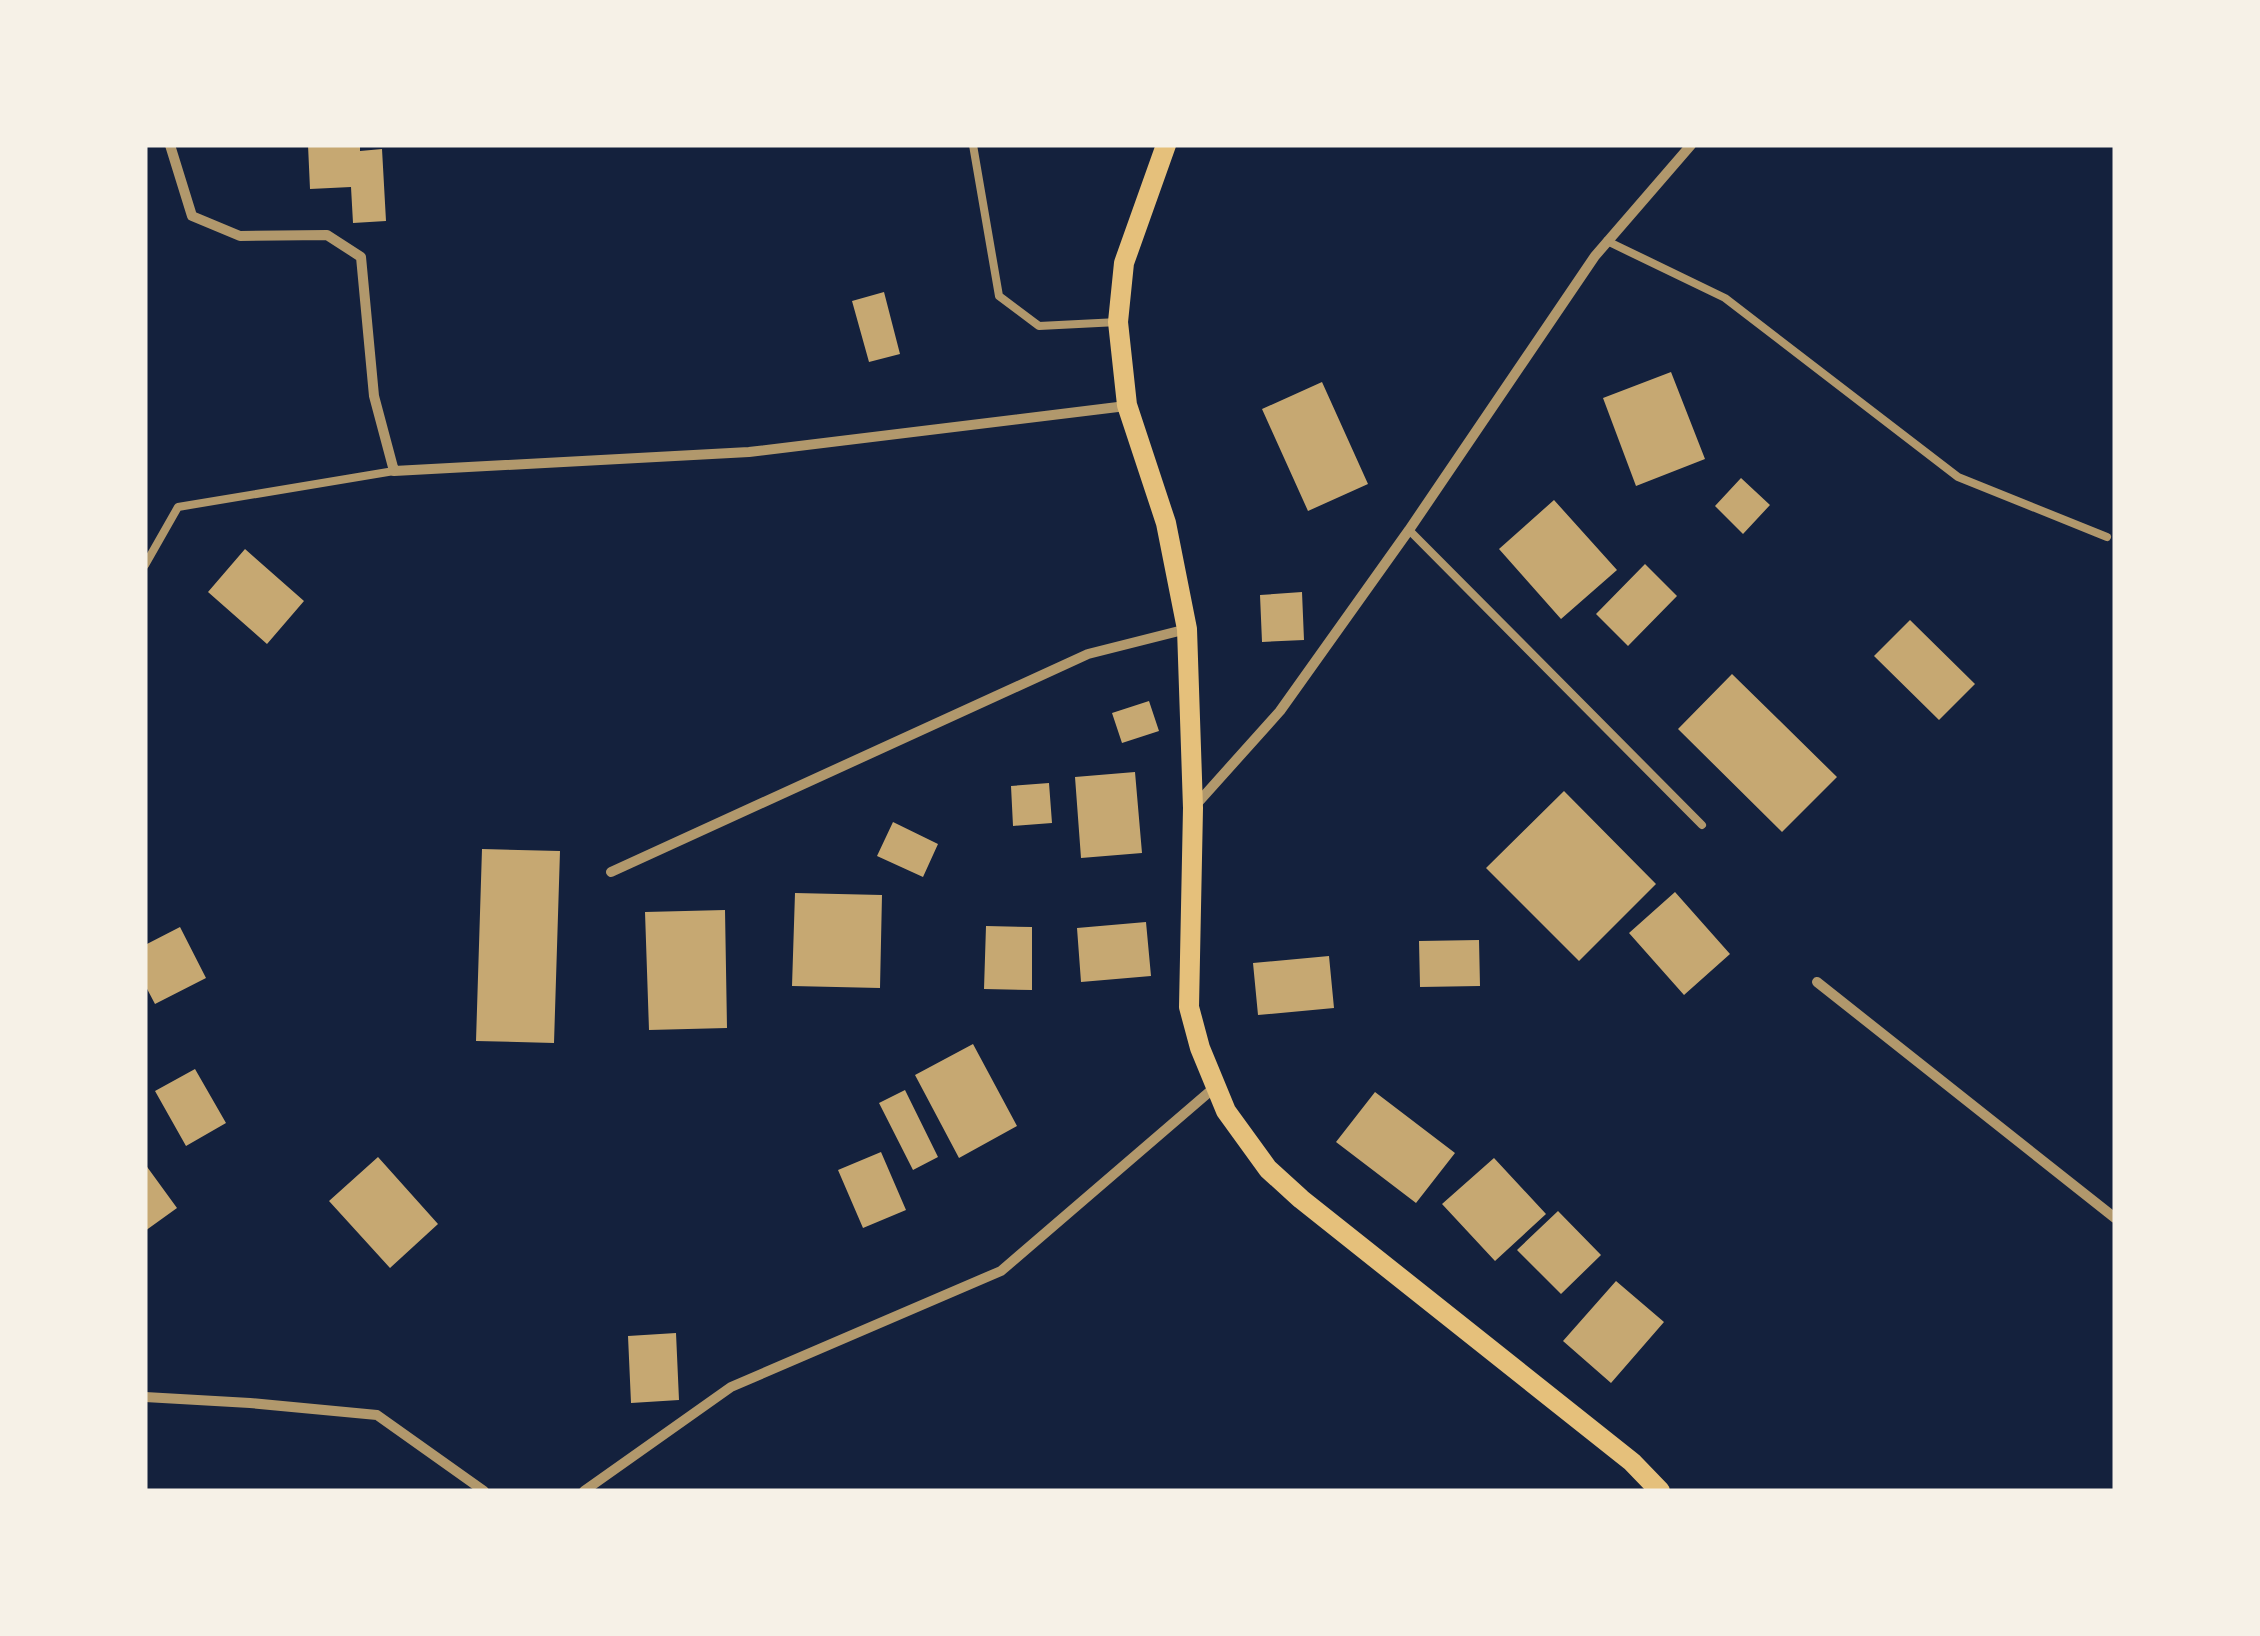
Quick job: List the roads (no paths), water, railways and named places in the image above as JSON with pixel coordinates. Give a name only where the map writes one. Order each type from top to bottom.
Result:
[{"type":"main road","points":[[1166,145],[1124,263],[1118,322],[1127,406],[1166,523],[1186,629],[1193,808],[1189,1007],[1215,1087],[1226,1111],[1268,1169],[1301,1199],[1632,1462],[1660,1491]]},
{"type":"street","points":[[170,145],[192,216],[240,236],[327,235],[361,257],[374,396],[394,471],[748,452],[1127,406]]},
{"type":"street","points":[[1193,808],[1280,711],[1410,530],[1607,242],[1691,145]]},
{"type":"street","points":[[611,872],[1088,654],[1186,629]]},
{"type":"street","points":[[1816,982],[2115,1218]]},
{"type":"street","points":[[584,1491],[731,1387],[1001,1271],[1215,1087]]},
{"type":"street","points":[[145,1397],[377,1415],[484,1491]]},
{"type":"street","points":[[1632,1462],[1648,1491]]},
{"type":"lane","points":[[972,145],[999,296],[1039,326],[1118,322]]},
{"type":"lane","points":[[1607,242],[1725,298],[1958,476],[2107,537]]},
{"type":"lane","points":[[145,565],[178,507],[394,471]]},
{"type":"lane","points":[[1410,530],[1702,825]]}]
